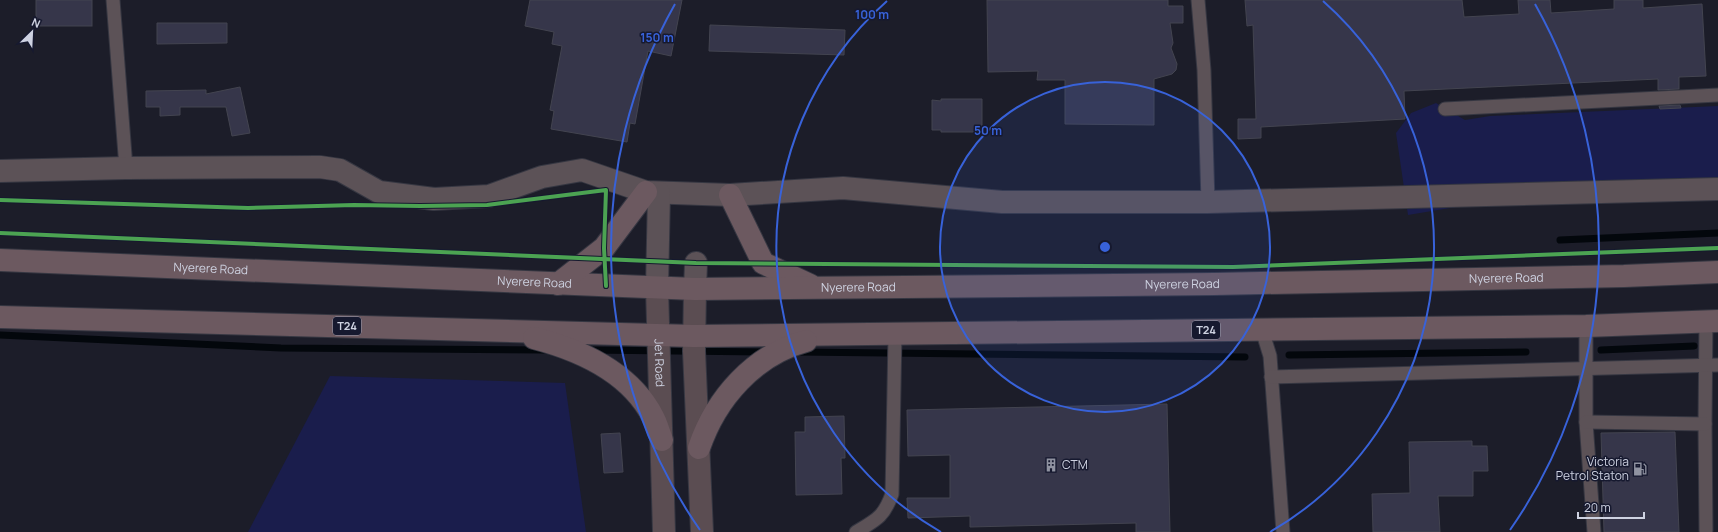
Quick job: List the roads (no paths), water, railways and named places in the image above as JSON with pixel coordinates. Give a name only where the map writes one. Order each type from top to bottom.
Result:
[{"type":"highway","points":[[558,284],[604,248],[652,193]]},
{"type":"highway","points":[[730,195],[763,263],[817,288]]},
{"type":"highway","name":"Nyerere Road","points":[[0,260],[695,289],[1214,284],[1624,276],[1718,272]]},
{"type":"highway","name":"T24","points":[[0,317],[694,336],[833,336],[1586,326],[1712,321]]},
{"type":"highway","points":[[506,330],[551,342],[590,358],[613,371],[636,393],[653,417],[662,440]]},
{"type":"highway","points":[[699,448],[706,428],[713,415],[726,396],[745,375],[766,358],[791,345],[833,336]]},
{"type":"main road","name":"Jet Road","points":[[657,288],[664,532]]},
{"type":"main road","points":[[695,289],[694,336],[702,532]]},
{"type":"street","points":[[0,171],[126,168],[320,167],[340,170],[379,192],[434,198],[489,196],[542,177],[582,170],[652,193],[730,195],[843,188],[1002,202],[1208,202],[1718,189]]},
{"type":"street","name":"Jet Road","points":[[652,193],[657,288]]},
{"type":"street","points":[[695,289],[696,263]]},
{"type":"lane","points":[[113,0],[126,168]]},
{"type":"lane","points":[[1198,0],[1204,70],[1208,202]]},
{"type":"lane","points":[[1445,108],[1718,95]]},
{"type":"lane","points":[[1706,530],[1704,424],[1712,365],[1712,321]]},
{"type":"lane","points":[[1586,326],[1586,422],[1594,532]]},
{"type":"lane","points":[[1262,330],[1270,356],[1283,532]]},
{"type":"lane","points":[[856,532],[883,514],[888,508],[892,494],[895,335]]},
{"type":"lane","points":[[1271,377],[1712,365]]},
{"type":"lane","points":[[1586,422],[1704,424]]},
{"type":"waterway","points":[[1560,240],[1718,233]]},
{"type":"waterway","points":[[0,335],[281,348],[545,350]]},
{"type":"waterway","points":[[1601,350],[1694,346]]},
{"type":"waterway","points":[[589,350],[767,352]]},
{"type":"waterway","points":[[799,352],[1245,357]]},
{"type":"waterway","points":[[1289,355],[1526,352]]},
{"type":"place","name":"CTM","points":[[1051,465]]},
{"type":"place","name":"Victoria Petrol Staton","points":[[1640,469]]}]
